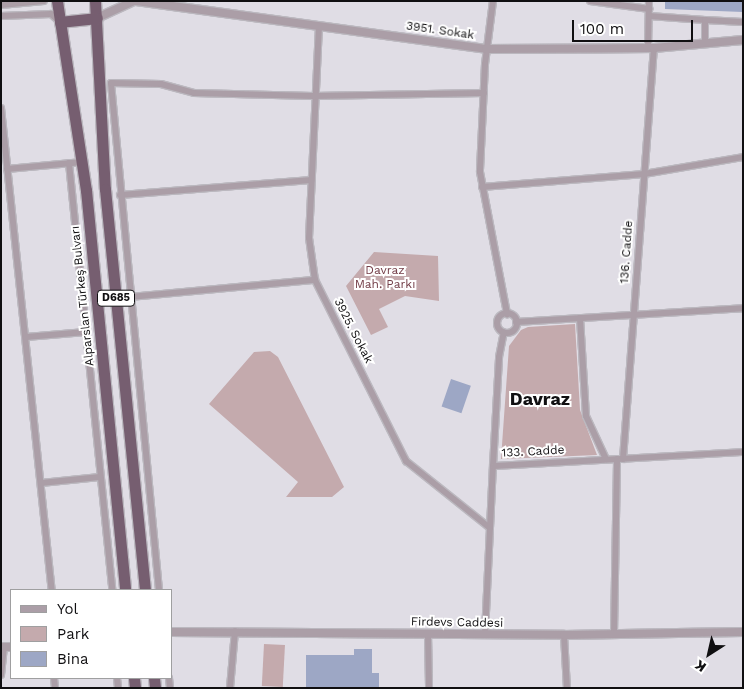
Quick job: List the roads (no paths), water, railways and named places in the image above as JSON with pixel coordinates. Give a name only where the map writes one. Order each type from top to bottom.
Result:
[{"type":"highway","name":"Alparslan Türkeş Bulvarı","points":[[58,1],[82,162],[126,589]]},
{"type":"highway","name":"D685","points":[[95,1],[105,189],[145,589]]},
{"type":"highway","points":[[60,22],[97,18]]},
{"type":"street","points":[[1,5],[44,1]]},
{"type":"street","name":"3951. Sokak","points":[[97,18],[135,1],[182,4],[319,26],[486,48],[651,48],[743,40]]},
{"type":"street","points":[[493,1],[486,48],[482,187],[507,314],[516,322],[743,308]]},
{"type":"street","points":[[590,1],[649,9],[705,20],[743,22]]},
{"type":"street","name":"136. Cadde","points":[[614,634],[620,459],[634,315],[644,174],[651,48],[649,9]]},
{"type":"street","points":[[1,16],[51,14],[60,22]]},
{"type":"street","points":[[705,20],[705,44]]},
{"type":"street","name":"3925. Sokak","points":[[319,26],[313,96],[309,238],[315,280],[406,461],[490,528]]},
{"type":"street","points":[[159,589],[120,195],[111,83],[161,84],[194,93],[313,96],[484,93]]},
{"type":"street","points":[[1,108],[52,589]]},
{"type":"street","points":[[482,187],[644,174],[743,157]]},
{"type":"street","points":[[7,168],[82,162]]},
{"type":"street","points":[[69,163],[112,589]]},
{"type":"street","points":[[120,195],[311,180]]},
{"type":"street","points":[[130,296],[315,280]]},
{"type":"street","points":[[504,332],[498,327],[497,320],[507,314]]},
{"type":"street","points":[[580,318],[586,416],[606,459]]},
{"type":"street","points":[[504,332],[514,330],[516,322]]},
{"type":"street","points":[[26,337],[86,332]]},
{"type":"street","points":[[493,466],[499,356],[504,332]]},
{"type":"street","name":"133. Cadde","points":[[485,634],[493,466],[743,452]]},
{"type":"street","points":[[41,483],[100,477]]},
{"type":"street","points":[[230,688],[235,631]]},
{"type":"street","name":"Firdevs Caddesi","points":[[172,632],[564,635],[743,632]]},
{"type":"street","points":[[428,634],[429,688]]},
{"type":"street","points":[[564,635],[567,688]]},
{"type":"street","points":[[1,676],[6,647]]},
{"type":"district","name":"Davraz","points":[[540,399]]},
{"type":"park label","name":"Davraz Mah. Parkı","points":[[385,278]]}]
